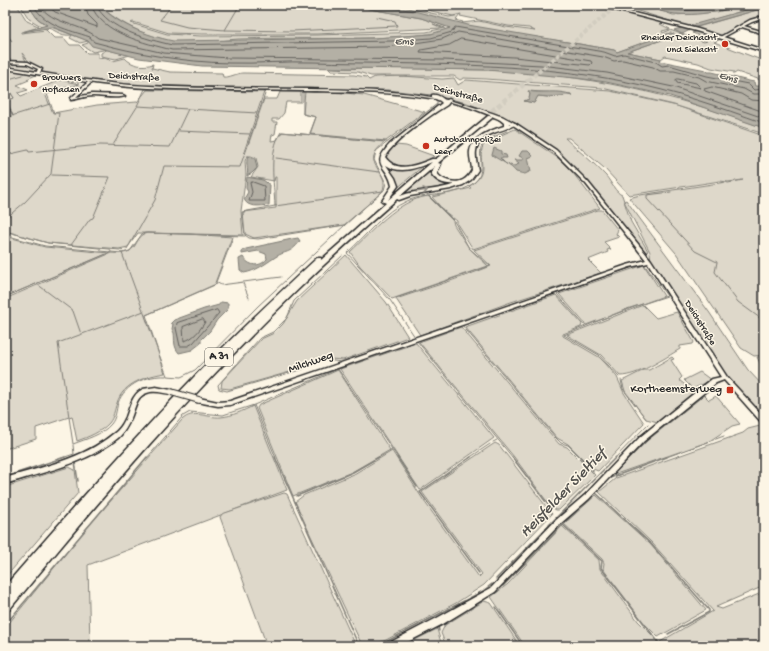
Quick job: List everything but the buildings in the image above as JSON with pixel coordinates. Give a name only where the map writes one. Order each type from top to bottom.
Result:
[{"type":"highway","points":[[617,7],[623,5]]},
{"type":"highway","points":[[386,203],[395,186],[393,178],[383,165],[383,154],[398,140],[447,102],[434,96]]},
{"type":"highway","name":"A 31","points":[[5,594],[87,500],[199,377],[307,270],[386,203],[446,154],[488,117],[434,160],[386,203],[284,299],[197,388],[95,501],[5,606]]},
{"type":"highway","points":[[500,117],[506,122],[507,127]]},
{"type":"highway","points":[[386,203],[411,193],[452,187],[463,183],[475,170],[472,152],[476,143],[484,136],[514,124]]},
{"type":"highway","points":[[383,154],[387,162],[400,168],[415,168],[434,160]]},
{"type":"highway","points":[[446,154],[435,167],[434,173],[437,178],[445,182],[455,183],[470,177]]},
{"type":"main road","points":[[598,5],[630,10],[764,51]]},
{"type":"main road","name":"Deichstraße","points":[[5,68],[89,83],[157,88],[387,91],[434,96]]},
{"type":"main road","name":"Deichstraße","points":[[447,102],[479,108],[514,124]]},
{"type":"street","points":[[721,37],[764,17]]},
{"type":"street","points":[[742,26],[764,33]]},
{"type":"street","points":[[5,62],[28,63],[40,69],[38,73]]},
{"type":"street","points":[[89,83],[72,99],[92,95]]},
{"type":"street","points":[[79,91],[92,95],[114,96]]},
{"type":"street","name":"Deichstraße","points":[[514,124],[545,144],[567,162],[611,212],[649,261],[725,378],[764,421]]},
{"type":"street","name":"Milchweg","points":[[5,481],[94,451],[120,433],[126,423],[135,400],[144,391],[157,388],[218,404],[230,403],[629,266],[649,261]]},
{"type":"street","points":[[392,646],[440,621],[493,590],[558,522],[587,497],[642,439],[714,381],[725,378]]},
{"type":"shaded area","points":[[5,5],[17,5],[27,21],[38,26],[21,33],[46,30],[54,38],[64,38],[70,45],[79,45],[87,53],[98,53],[98,58],[105,57],[113,61],[125,58],[131,63],[142,66],[153,64],[152,68],[170,72],[222,73],[223,77],[243,73],[354,75],[366,77],[369,80],[375,77],[403,76],[442,79],[454,78],[458,85],[466,80],[610,91],[677,106],[764,136],[764,355],[754,356],[741,348],[676,253],[629,198],[640,195],[743,180],[728,182],[720,181],[629,195],[604,168],[569,138],[565,138],[608,178],[616,190],[622,195],[631,222],[648,251],[644,252],[597,192],[560,153],[510,120],[467,103],[432,95],[388,90],[116,85],[83,81],[41,72],[42,69],[30,63],[22,53],[27,63],[41,70],[40,72],[5,67],[5,53],[9,45],[5,40],[5,35],[12,41],[5,32]],"holes":[[[528,91],[571,94],[548,97],[538,96],[534,103],[524,101],[529,99],[530,94]]]},
{"type":"shaded area","points":[[20,5],[28,5],[37,18],[47,26],[39,28],[41,26],[29,19]]},
{"type":"shaded area","points":[[99,5],[347,5],[421,18],[451,28],[430,34],[394,37],[238,39],[188,44],[158,38],[137,30],[117,19]],"holes":[[[133,22],[169,33],[317,34],[442,28],[433,24],[445,28],[426,32],[317,35],[201,36],[167,34],[131,23]]]},
{"type":"shaded area","points":[[380,5],[394,5],[449,17],[460,15],[456,20],[463,22],[462,23],[479,21],[535,31],[529,28],[508,26],[460,16],[461,14],[453,16],[406,5],[590,5],[664,22],[660,24],[670,29],[662,31],[663,33],[670,30],[704,42],[707,41],[695,38],[698,35],[692,33],[697,31],[721,39],[714,42],[764,61],[764,81],[737,72],[734,74],[734,72],[711,68],[698,63],[665,56],[661,59],[627,52],[676,35],[671,33],[617,52],[614,50],[469,26]]},
{"type":"shaded area","points":[[643,5],[662,5],[658,7],[659,10],[673,15],[717,12],[743,5],[762,5],[689,27],[635,10]]},
{"type":"shaded area","points":[[764,8],[764,17],[749,21],[722,36],[694,28]]},
{"type":"shaded area","points":[[51,27],[89,41],[100,48],[106,49],[93,52],[82,45],[88,43],[88,41],[80,43],[70,38],[72,35],[63,35],[51,29],[43,28]]},
{"type":"shaded area","points":[[107,50],[130,55],[116,59],[101,56],[101,53]]},
{"type":"shaded area","points":[[328,67],[346,69],[376,68],[486,70],[523,72],[593,81],[661,95],[695,105],[764,128],[764,134],[674,105],[602,88],[486,79],[464,78],[460,80],[454,76],[371,76],[358,72],[332,71]]},
{"type":"shaded area","points":[[5,69],[36,75],[17,85],[28,90],[18,93],[21,96],[60,80],[79,84],[45,94],[53,113],[97,105],[137,102],[147,90],[264,92],[244,152],[245,154],[264,99],[277,99],[280,92],[301,92],[301,102],[286,102],[284,113],[279,119],[272,119],[272,122],[277,122],[275,134],[272,135],[271,141],[277,140],[282,132],[385,142],[377,150],[374,156],[374,162],[383,178],[384,184],[382,192],[344,225],[254,238],[245,234],[243,212],[276,208],[276,177],[274,181],[251,177],[258,167],[256,158],[247,156],[245,161],[246,175],[241,211],[243,235],[138,233],[128,247],[119,249],[48,243],[5,231],[5,119],[10,117],[5,118],[5,100],[13,116],[7,101],[14,98],[5,83]]},
{"type":"shaded area","points":[[305,91],[364,95],[425,112],[386,141],[310,134],[316,117],[303,114]]},
{"type":"shaded area","points":[[515,129],[558,158],[573,173],[600,208],[473,249],[457,224],[457,221],[444,211],[432,197],[471,188],[469,186],[476,181],[482,171],[481,154],[485,142]]},
{"type":"shaded area","points":[[393,146],[406,146],[434,156],[423,163],[416,165],[404,167],[397,166],[386,159],[387,153]]},
{"type":"shaded area","points":[[386,163],[405,169],[423,166],[395,190],[384,164]]},
{"type":"shaded area","points":[[428,172],[442,181],[461,182],[417,191],[402,196]]},
{"type":"shaded area","points":[[428,196],[453,221],[469,248],[488,266],[392,299],[360,266],[350,252],[376,226],[395,210],[416,199]]},
{"type":"shaded area","points":[[626,200],[709,312],[748,370],[764,387],[764,419],[739,393],[722,371],[651,261],[650,252],[624,201]]},
{"type":"shaded area","points":[[602,210],[618,230],[616,234],[619,237],[604,242],[611,249],[607,250],[608,252],[588,260],[601,273],[511,302],[420,335],[396,299],[491,266],[474,250]]},
{"type":"shaded area","points":[[147,233],[232,237],[215,283],[216,284],[146,315],[165,373],[143,379],[124,390],[109,423],[98,432],[90,436],[77,441],[72,416],[36,428],[36,439],[5,449],[5,299],[111,253],[127,252],[135,246],[142,235]]},
{"type":"shaded area","points":[[5,236],[45,247],[109,253],[5,297]]},
{"type":"shaded area","points":[[346,255],[386,302],[408,337],[343,360],[318,358],[304,368],[230,389],[221,388],[222,381],[261,339],[274,333],[283,324],[297,301]]},
{"type":"shaded area","points":[[644,265],[664,296],[586,325],[559,294]]},
{"type":"shaded area","points":[[556,295],[582,324],[581,327],[563,334],[563,336],[599,357],[606,364],[617,377],[624,393],[644,423],[598,471],[593,469],[568,444],[557,438],[465,327]]},
{"type":"shaded area","points":[[643,305],[656,318],[677,312],[694,342],[693,344],[680,346],[680,349],[643,370],[620,376],[601,355],[567,335]]},
{"type":"shaded area","points":[[461,327],[559,444],[567,447],[595,475],[559,510],[551,507],[514,457],[419,342]]},
{"type":"shaded area","points":[[416,343],[494,438],[420,490],[340,369]]},
{"type":"shaded area","points":[[672,357],[674,359],[671,360],[682,377],[679,380],[694,392],[658,422],[646,419],[625,391],[622,381],[644,370],[649,370]]},
{"type":"shaded area","points":[[338,370],[390,450],[352,472],[293,496],[257,408],[259,405]]},
{"type":"shaded area","points":[[700,372],[711,380],[693,389],[684,380]]},
{"type":"shaded area","points":[[704,395],[709,400],[716,396],[740,424],[732,426],[708,442],[613,475],[648,440]]},
{"type":"shaded area","points":[[253,406],[287,490],[88,565],[90,646],[5,646],[5,628],[84,531],[182,420],[195,414],[221,417],[237,413]]},
{"type":"shaded area","points":[[760,426],[764,431],[764,586],[716,607],[722,609],[764,592],[764,646],[662,646],[660,642],[713,611],[652,543],[599,492],[616,478],[743,433],[748,429]]},
{"type":"shaded area","points":[[495,443],[499,445],[552,514],[484,585],[456,603],[386,640],[370,646],[364,646],[361,643],[295,502],[304,495],[354,474],[392,451],[424,501],[479,577],[482,574],[422,492]]},
{"type":"shaded area","points":[[69,467],[75,470],[78,493],[5,578],[5,487]]},
{"type":"shaded area","points":[[284,493],[287,494],[356,646],[267,646],[220,517],[222,514]]},
{"type":"shaded area","points":[[596,495],[650,544],[706,610],[658,637],[645,624],[603,569],[604,563],[602,559],[564,524]]},
{"type":"shaded area","points":[[562,526],[599,560],[600,569],[638,621],[656,639],[658,646],[525,646],[491,597],[508,584]]},
{"type":"shaded area","points":[[484,601],[491,603],[520,646],[446,646],[441,633],[445,625]]},
{"type":"shaded area","points":[[437,629],[442,646],[403,646]]},
{"type":"water","name":"Ems","points":[[28,5],[99,5],[124,24],[152,36],[173,41],[375,38],[431,34],[450,28],[421,18],[347,5],[380,5],[414,11],[468,25],[614,50],[617,52],[670,33],[676,35],[627,52],[754,82],[755,86],[764,86],[764,128],[670,96],[606,82],[576,78],[487,70],[202,66],[139,58],[92,46],[88,41],[53,27],[23,32],[47,25],[37,18]]},
{"type":"water","points":[[662,5],[743,5],[702,14],[681,14],[660,11],[658,7]]},
{"type":"water","points":[[764,5],[764,8],[696,27],[682,34],[674,30]]},
{"type":"water","points":[[528,91],[561,92],[572,95],[548,97],[538,96],[534,103],[524,101],[529,99],[530,94]]},
{"type":"water","points":[[494,148],[501,151],[501,154],[506,155],[507,158],[500,158],[505,163],[492,155]]},
{"type":"water","points":[[522,151],[528,151],[533,156],[528,158],[531,171],[525,174],[516,172],[507,164],[514,166],[519,164],[514,160],[523,160],[523,158],[519,156]]},
{"type":"water","points":[[248,156],[255,159],[257,168],[247,176],[248,171]]},
{"type":"water","points":[[247,177],[263,180],[270,185],[269,205],[254,206],[246,202],[244,199],[248,192],[246,188]]},
{"type":"water","points":[[298,238],[300,241],[293,248],[260,267],[244,273],[240,270],[239,259],[243,257],[245,260],[254,265],[261,264],[267,259],[266,254],[258,251],[242,254],[242,251]]},
{"type":"water","points":[[221,302],[228,303],[228,309],[201,340],[201,343],[192,350],[179,353],[175,345],[174,333],[172,329],[173,324],[171,323],[174,320],[219,305]]},
{"type":"waterway","points":[[172,5],[160,20],[187,27],[225,30]]},
{"type":"waterway","points":[[214,5],[237,8]]},
{"type":"waterway","points":[[225,30],[238,8],[243,5]]},
{"type":"waterway","points":[[284,5],[304,7]]},
{"type":"waterway","points":[[225,30],[292,31],[397,26],[395,21],[377,17]]},
{"type":"waterway","points":[[5,80],[23,75]]},
{"type":"waterway","points":[[5,85],[14,98],[6,101],[13,116]]},
{"type":"waterway","points":[[54,150],[59,113],[54,113],[47,94],[80,85]]},
{"type":"waterway","points":[[5,231],[48,243],[119,250],[127,249],[155,200],[164,166],[240,167],[266,91],[145,89],[137,106],[188,109]]},
{"type":"waterway","points":[[267,91],[302,91]]},
{"type":"waterway","points":[[303,91],[303,114],[316,117],[310,133]]},
{"type":"waterway","points":[[355,92],[367,92]]},
{"type":"waterway","points":[[383,191],[386,183],[374,160],[376,151],[437,104],[437,100],[431,98]]},
{"type":"waterway","points":[[13,116],[50,104]]},
{"type":"waterway","points":[[113,145],[137,107]]},
{"type":"waterway","points":[[54,150],[100,145],[170,147],[188,109]]},
{"type":"waterway","points":[[188,109],[257,113]]},
{"type":"waterway","points":[[5,118],[13,116]]},
{"type":"waterway","points":[[179,131],[250,134]]},
{"type":"waterway","points":[[415,337],[390,300],[347,253],[383,217],[399,205],[415,198],[451,193],[468,187],[475,182],[481,170],[481,147],[489,139],[507,131]]},
{"type":"waterway","points":[[275,206],[273,158],[274,149],[281,132],[387,142]]},
{"type":"waterway","points":[[5,165],[6,155],[28,150],[29,152],[54,150]]},
{"type":"waterway","points":[[5,219],[25,202],[51,174],[54,150]]},
{"type":"waterway","points":[[276,158],[379,172]]},
{"type":"waterway","points":[[52,175],[110,177],[93,218],[90,219],[71,245]]},
{"type":"waterway","points":[[275,206],[383,191]]},
{"type":"waterway","points":[[345,225],[383,191]]},
{"type":"waterway","points":[[671,192],[647,195],[647,199],[695,251],[717,262],[715,272],[738,302],[764,321]]},
{"type":"waterway","points":[[396,298],[490,266],[469,248],[454,221],[429,196]]},
{"type":"waterway","points":[[275,206],[242,212],[245,235],[249,238],[258,239],[345,225]]},
{"type":"waterway","points":[[143,311],[167,376],[181,377],[195,370],[258,306],[345,225]]},
{"type":"waterway","points":[[122,253],[130,251],[142,234],[145,233],[245,236]]},
{"type":"waterway","points":[[5,235],[45,246],[111,252]]},
{"type":"waterway","points":[[233,237],[216,282],[221,285],[281,277]]},
{"type":"waterway","points":[[5,297],[111,252]]},
{"type":"waterway","points":[[111,252],[122,253]]},
{"type":"waterway","points":[[122,253],[143,311]]},
{"type":"waterway","points":[[341,362],[319,359],[303,369],[227,391],[219,389],[218,385],[260,338],[273,332],[287,318],[294,301],[342,256]]},
{"type":"waterway","points":[[619,377],[599,355],[564,335],[627,309],[667,296],[644,264],[633,267]]},
{"type":"waterway","points":[[496,314],[630,268]]},
{"type":"waterway","points":[[243,283],[249,298]]},
{"type":"waterway","points":[[37,284],[73,311],[81,334]]},
{"type":"waterway","points":[[146,315],[217,284]]},
{"type":"waterway","points":[[557,294],[585,326]]},
{"type":"waterway","points":[[143,311],[58,343],[73,444],[94,436],[107,428],[114,419],[121,396],[131,386],[144,379],[166,376]]},
{"type":"waterway","points":[[462,325],[492,315]]},
{"type":"waterway","points":[[423,339],[462,325]]},
{"type":"waterway","points":[[462,325],[555,437],[561,443],[568,445],[580,457]]},
{"type":"waterway","points":[[347,360],[409,339]]},
{"type":"waterway","points":[[419,340],[417,341],[513,458]]},
{"type":"waterway","points":[[338,369],[412,343]]},
{"type":"waterway","points":[[764,357],[757,357],[764,371]]},
{"type":"waterway","points":[[254,405],[338,369]]},
{"type":"waterway","points":[[338,369],[398,458]]},
{"type":"waterway","points":[[621,380],[623,389],[646,419]]},
{"type":"waterway","points":[[712,386],[721,382]]},
{"type":"waterway","points":[[147,458],[183,416],[190,412],[223,415],[254,405]]},
{"type":"waterway","points":[[254,405],[276,458]]},
{"type":"waterway","points":[[628,458],[666,423]]},
{"type":"waterway","name":"Heisfelder Sieltief","points":[[615,458],[648,424]]},
{"type":"waterway","points":[[664,458],[724,436]]},
{"type":"waterway","points":[[493,442],[497,440]]},
{"type":"waterway","points":[[469,458],[490,444]]},
{"type":"waterway","points":[[5,477],[74,454],[73,445]]},
{"type":"waterway","points":[[378,458],[392,450]]},
{"type":"waterway","points":[[5,625],[147,457]]},
{"type":"waterway","points":[[275,457],[358,644]]},
{"type":"waterway","points":[[297,496],[353,472],[379,457]]},
{"type":"waterway","points":[[397,457],[417,487]]},
{"type":"waterway","points":[[471,457],[420,492],[479,573]]},
{"type":"waterway","points":[[512,457],[549,506]]},
{"type":"waterway","points":[[580,457],[593,471]]},
{"type":"waterway","name":"Heisfelder Sieltief","points":[[496,579],[616,457]]},
{"type":"waterway","points":[[610,478],[667,457]]},
{"type":"waterway","points":[[606,481],[628,458]]},
{"type":"waterway","points":[[65,466],[75,462],[78,481]]},
{"type":"waterway","points":[[5,485],[43,473]]},
{"type":"waterway","points":[[596,493],[651,544],[709,610],[709,612],[668,634]]},
{"type":"waterway","points":[[563,525],[582,505]]},
{"type":"waterway","points":[[503,586],[563,525]]},
{"type":"waterway","points":[[563,525],[602,561],[601,568],[659,643]]},
{"type":"waterway","name":"Heisfelder Sieltief","points":[[378,646],[483,591],[492,584]]},
{"type":"waterway","points":[[457,615],[498,591]]},
{"type":"waterway","points":[[496,607],[523,646]]},
{"type":"waterway","points":[[438,626],[439,631]]},
{"type":"waterway","points":[[442,641],[444,646]]},
{"type":"tunnel","points":[[529,80],[615,7]]},
{"type":"tunnel","points":[[486,116],[530,79]]},
{"type":"place","name":"Rheider Deichacht und Sielacht","points":[[725,44]]},
{"type":"place","name":"Brouwers Hofladen","points":[[34,84]]},
{"type":"place","name":"Autobahnpolizei Leer","points":[[426,146]]},
{"type":"place","name":"Kortheemsterweg","points":[[730,390]]}]
